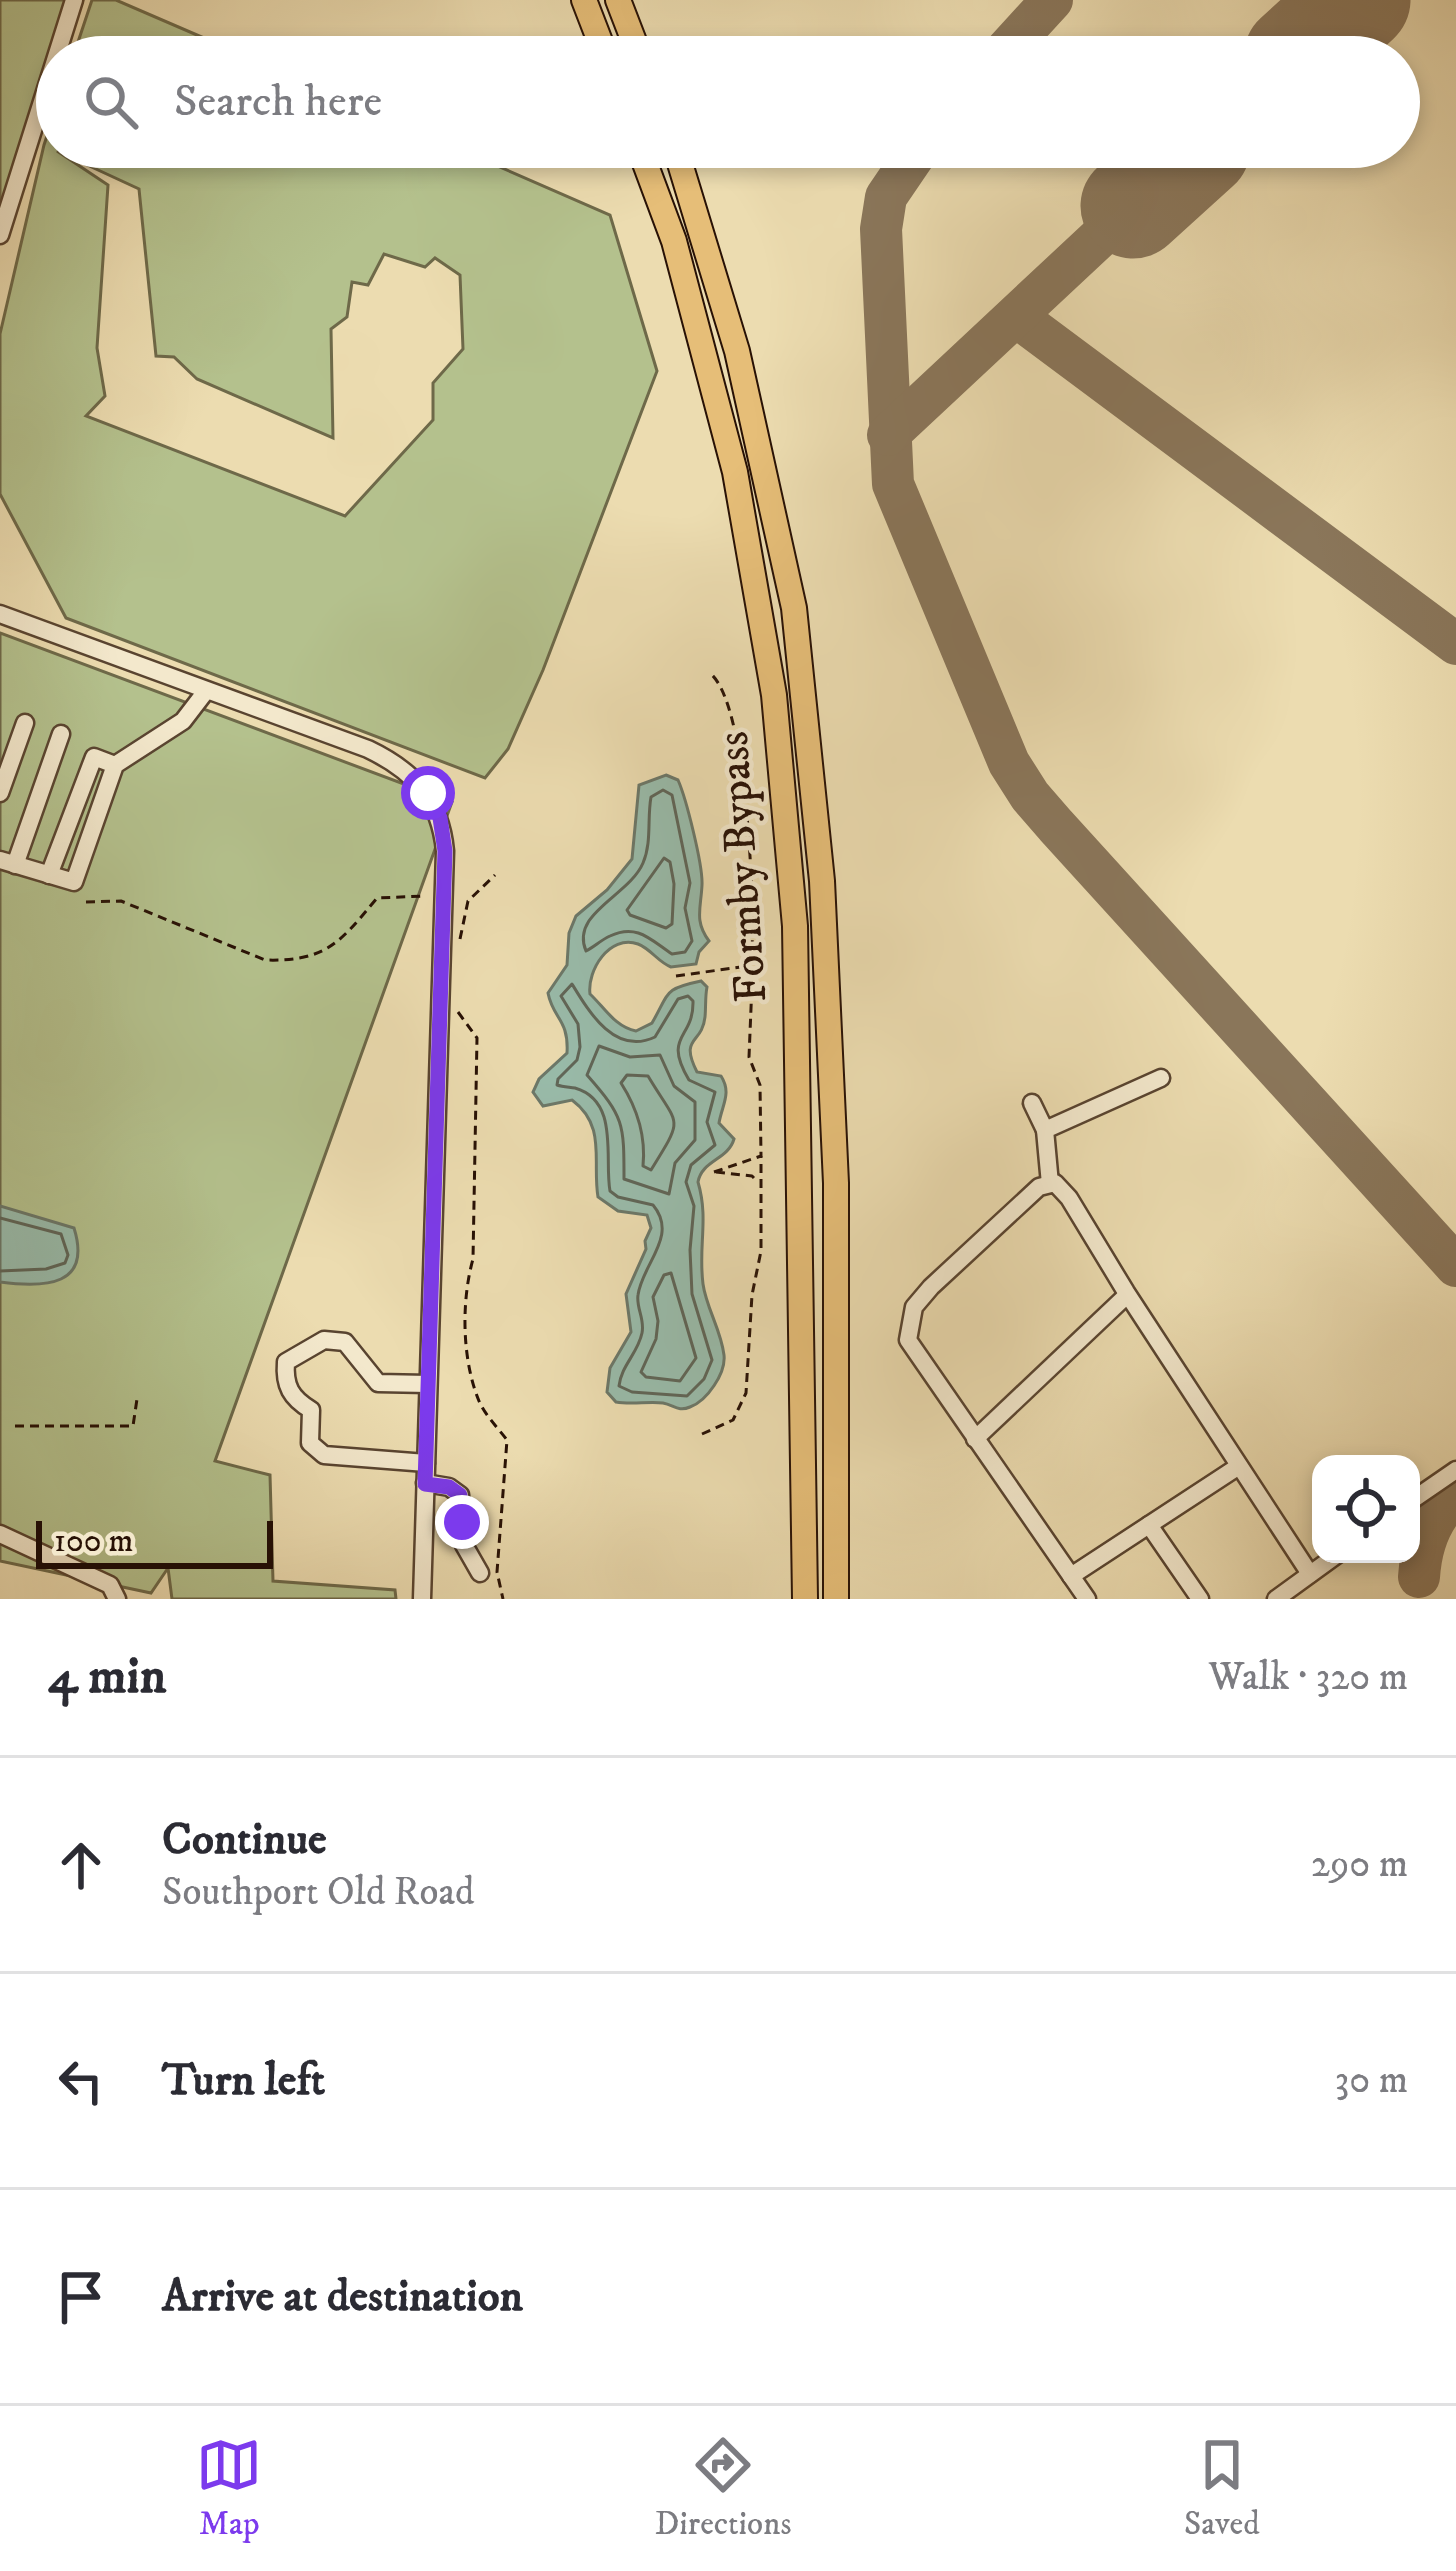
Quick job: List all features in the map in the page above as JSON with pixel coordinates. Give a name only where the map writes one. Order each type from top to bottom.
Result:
[{"type":"highway","points":[[584,0],[598,36]]},
{"type":"highway","points":[[618,0],[632,36]]},
{"type":"highway","name":"Formby Bypass","points":[[647,168],[674,241],[735,472],[774,695],[795,926],[805,1599]]},
{"type":"highway","name":"Formby Bypass","points":[[681,168],[737,351],[794,608],[821,880],[835,1160],[836,1599]]},
{"type":"street","points":[[63,36],[74,0]]},
{"type":"street","points":[[0,235],[36,121]]},
{"type":"street","points":[[0,614],[368,749],[416,780],[440,818],[445,851],[422,1599]]},
{"type":"street","points":[[61,734],[8,863],[74,882],[115,765],[183,721],[206,691]]},
{"type":"street","points":[[0,793],[25,723]]},
{"type":"street","points":[[49,875],[94,757],[115,765]]},
{"type":"street","points":[[1045,1130],[1161,1078]]},
{"type":"street","points":[[1032,1103],[1045,1130],[1050,1184]]},
{"type":"street","points":[[1088,1599],[908,1340],[914,1307],[931,1287],[1039,1187],[1055,1183],[1310,1574]]},
{"type":"street","points":[[974,1439],[1127,1294]]},
{"type":"street","points":[[426,1463],[323,1456],[310,1443],[310,1410],[293,1399],[285,1378],[286,1362],[324,1340],[345,1342],[378,1383],[428,1384]]},
{"type":"street","points":[[1071,1576],[1239,1466]]},
{"type":"street","points":[[1420,1496],[1456,1470]]},
{"type":"street","points":[[425,1484],[449,1487],[460,1495],[464,1545],[480,1573]]},
{"type":"street","points":[[1149,1525],[1200,1599]]},
{"type":"street","points":[[0,1534],[110,1585],[117,1599]]},
{"type":"street","points":[[1276,1599],[1325,1563]]},
{"type":"path","points":[[702,1434],[733,1420],[746,1394],[752,1295],[760,1251],[760,1085],[749,1057],[752,984],[748,966],[753,924],[742,775],[732,709],[711,674]]},
{"type":"path","points":[[456,953],[467,906],[495,875]]},
{"type":"path","points":[[86,902],[121,901],[265,960],[289,961],[310,957],[351,933],[377,898],[398,895],[467,906]]},
{"type":"path","points":[[676,976],[748,966]]},
{"type":"path","points":[[452,1004],[477,1038],[472,1259],[465,1289],[472,1377],[481,1404],[507,1440],[497,1572],[503,1599]]},
{"type":"path","points":[[760,1183],[752,1176],[715,1172],[761,1156]]},
{"type":"path","points":[[15,1426],[133,1426],[137,1400]]},
{"type":"green space","points":[[0,0],[83,0],[70,36],[36,36],[36,134],[0,237]]},
{"type":"green space","points":[[92,0],[116,0],[199,36],[80,36]]},
{"type":"green space","points":[[39,168],[82,168],[108,185],[97,348],[105,396],[86,416],[345,516],[433,420],[433,383],[463,349],[460,275],[435,258],[425,267],[384,254],[368,285],[352,282],[347,317],[331,329],[333,438],[197,379],[174,357],[156,356],[139,189],[94,168],[502,168],[610,215],[657,371],[543,670],[508,749],[485,778],[66,618],[0,494],[0,334]]},
{"type":"green space","points":[[0,633],[452,802],[215,1461],[270,1475],[273,1581],[395,1590],[396,1599],[172,1599],[168,1568],[151,1593],[0,1561]]},
{"type":"water","points":[[666,775],[678,780],[689,816],[702,875],[700,921],[709,941],[696,964],[671,967],[638,944],[618,944],[596,965],[590,994],[616,1021],[636,1031],[652,1023],[674,990],[701,981],[707,987],[703,1026],[690,1052],[697,1072],[721,1076],[726,1094],[719,1123],[734,1139],[704,1169],[698,1182],[703,1208],[703,1284],[724,1362],[709,1393],[682,1409],[663,1403],[616,1402],[607,1392],[610,1368],[631,1332],[626,1294],[651,1228],[647,1215],[618,1211],[598,1197],[594,1133],[583,1110],[572,1100],[543,1106],[533,1092],[539,1079],[567,1053],[566,1033],[548,993],[567,965],[569,933],[576,916],[607,890],[632,859],[639,785]]},
{"type":"water","points":[[0,1206],[74,1228],[78,1247],[71,1272],[48,1283],[0,1282]]},
{"type":"taxiway","points":[[1019,36],[1052,0]]},
{"type":"taxiway","points":[[906,168],[886,197],[881,229],[893,484],[1009,763],[1056,826],[1456,1266]]},
{"type":"taxiway","points":[[888,435],[1133,206]]},
{"type":"taxiway","points":[[1017,317],[1456,644]]},
{"type":"taxiway","points":[[1419,1577],[1429,1532],[1456,1495]]},
{"type":"runway","points":[[1319,36],[1358,0]]},
{"type":"runway","points":[[1133,206],[1175,168]]},
{"type":"route","points":[[428,793],[440,818],[445,851],[425,1484],[449,1487],[460,1495],[462,1522]]}]
